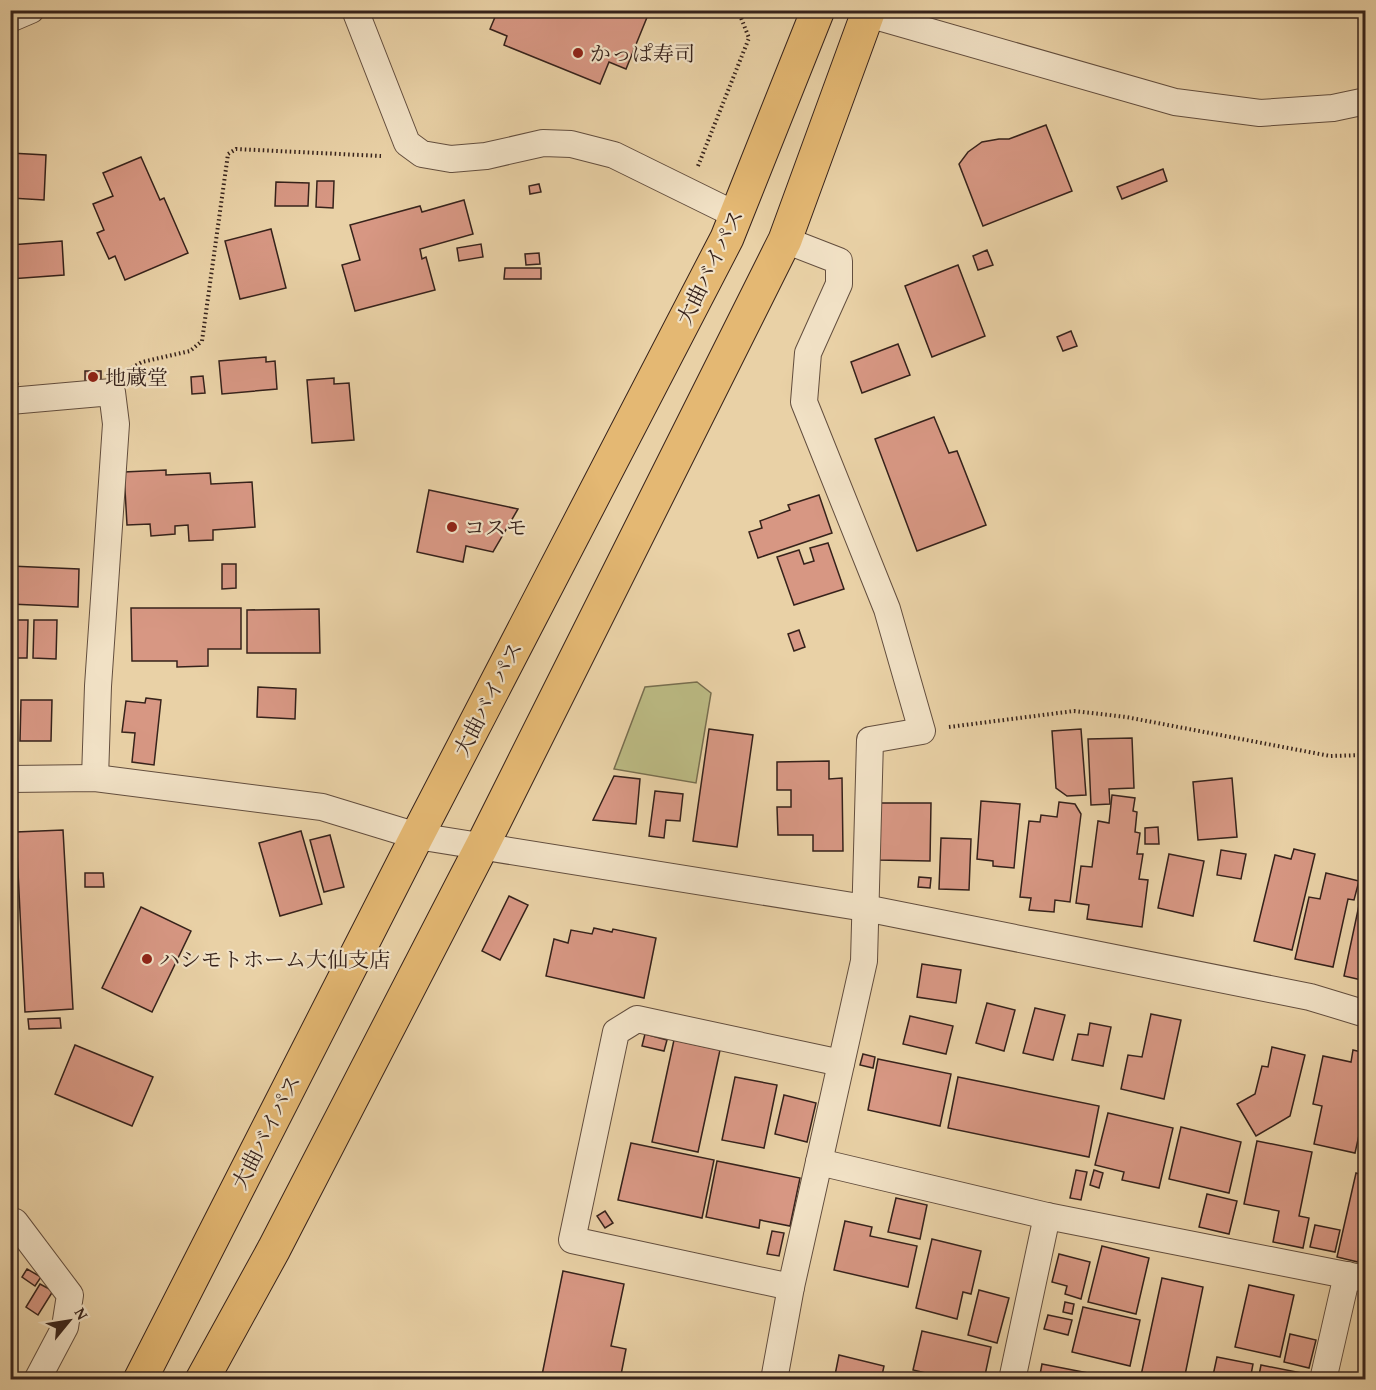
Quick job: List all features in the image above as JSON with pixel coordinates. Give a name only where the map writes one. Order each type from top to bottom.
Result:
[{"type":"highway","name":"大曲バイパス","points":[[140,1380],[417,836],[727,238],[818,10]]},
{"type":"highway","points":[[202,1380],[274,1249],[482,846],[785,240],[869,12]]},
{"type":"street","points":[[10,19],[31,10]]},
{"type":"street","points":[[355,10],[407,143],[422,154],[451,159],[486,156],[543,143],[571,144],[614,155],[736,215]]},
{"type":"street","points":[[869,12],[1174,102],[1260,113],[1333,108],[1365,101]]},
{"type":"street","points":[[774,1380],[791,1287],[864,961],[870,740],[922,731],[887,609],[804,402],[808,353],[839,284],[839,261],[785,240]]},
{"type":"street","points":[[10,401],[112,392],[116,424],[98,686],[95,778]]},
{"type":"street","points":[[10,779],[95,778],[322,807],[417,836],[865,908],[1310,997],[1365,1014]]},
{"type":"street","points":[[791,1287],[572,1240],[616,1032],[637,1019],[841,1063]]},
{"type":"street","points":[[819,1162],[1047,1216],[1356,1277],[1323,1380]]},
{"type":"street","points":[[1012,1380],[1047,1216]]},
{"type":"street","points":[[10,1222],[15,1222],[70,1295],[65,1326],[37,1380]]},
{"type":"path","points":[[688,191],[749,38],[738,10]]},
{"type":"path","points":[[112,392],[128,370],[142,362],[190,351],[202,341],[228,154],[236,149],[369,156],[422,154]]},
{"type":"path","points":[[922,731],[1074,711],[1126,717],[1330,756],[1365,755]]},
{"type":"shaded area","points":[[697,682],[711,693],[696,783],[614,769],[645,687]]},
{"type":"building","name":"かっぱ寿司","points":[[498,10],[650,10],[626,69],[609,62],[600,84],[504,45],[507,36],[490,29]]},
{"type":"building","points":[[1046,125],[1072,191],[983,226],[959,164],[968,152],[982,142],[1009,139]]},
{"type":"building","points":[[10,153],[46,155],[44,200],[11,198],[10,204]]},
{"type":"building","points":[[141,157],[160,200],[164,198],[188,253],[125,280],[115,256],[109,259],[97,233],[104,230],[93,204],[113,196],[103,173]]},
{"type":"building","points":[[1163,169],[1167,181],[1122,199],[1117,187]]},
{"type":"building","points":[[317,181],[334,181],[333,208],[316,207]]},
{"type":"building","points":[[276,182],[309,183],[308,206],[275,206]]},
{"type":"building","points":[[539,184],[541,192],[530,194],[529,186]]},
{"type":"building","points":[[464,200],[473,234],[420,249],[422,259],[426,257],[435,290],[355,311],[342,265],[360,260],[350,225],[420,206],[422,212]]},
{"type":"building","points":[[271,229],[286,288],[240,299],[225,241]]},
{"type":"building","points":[[62,241],[64,275],[10,279],[10,245]]},
{"type":"building","points":[[481,244],[483,257],[459,261],[457,248]]},
{"type":"building","points":[[987,250],[993,265],[978,270],[973,256]]},
{"type":"building","points":[[539,253],[540,264],[526,265],[525,254]]},
{"type":"building","points":[[958,265],[985,336],[932,357],[905,286]]},
{"type":"building","points":[[505,268],[541,268],[541,279],[504,279]]},
{"type":"building","points":[[1071,331],[1077,346],[1063,351],[1057,337]]},
{"type":"building","points":[[898,344],[910,375],[862,393],[851,362]]},
{"type":"building","points":[[266,357],[266,362],[275,361],[277,389],[222,394],[219,361]]},
{"type":"building","points":[[10,362],[18,384],[10,386]]},
{"type":"building","name":"地蔵堂","points":[[85,371],[101,371],[101,383],[85,383]]},
{"type":"building","points":[[203,376],[205,393],[192,394],[191,377]]},
{"type":"building","points":[[334,378],[334,384],[349,383],[354,440],[312,443],[307,380]]},
{"type":"building","points":[[934,417],[949,453],[957,451],[986,525],[917,551],[875,439]]},
{"type":"building","points":[[166,470],[166,475],[210,473],[211,484],[252,482],[255,527],[213,530],[213,540],[189,541],[188,525],[175,526],[175,534],[151,536],[150,524],[127,525],[124,472]]},
{"type":"building","points":[[429,490],[518,509],[493,552],[466,546],[463,562],[417,552]]},
{"type":"building","points":[[819,495],[832,533],[758,558],[749,532],[762,528],[760,521],[790,510],[788,505]]},
{"type":"building","points":[[828,543],[844,589],[794,605],[777,557],[799,550],[804,564],[814,561],[810,548]]},
{"type":"building","points":[[222,564],[236,564],[236,588],[222,589]]},
{"type":"building","points":[[10,566],[79,569],[78,607],[10,604]]},
{"type":"building","points":[[131,608],[241,608],[241,649],[208,649],[208,666],[177,667],[177,661],[132,661]]},
{"type":"building","points":[[319,609],[320,653],[247,653],[247,610]]},
{"type":"building","points":[[10,620],[28,620],[27,658],[10,658]]},
{"type":"building","points":[[34,620],[57,620],[56,659],[33,658]]},
{"type":"building","points":[[799,630],[805,647],[794,651],[788,634]]},
{"type":"building","points":[[258,687],[296,689],[295,719],[257,717]]},
{"type":"building","points":[[10,698],[14,698],[14,737],[10,737]]},
{"type":"building","points":[[146,698],[161,700],[154,765],[132,762],[135,733],[122,732],[126,701],[145,703]]},
{"type":"building","points":[[21,700],[52,700],[51,741],[20,741]]},
{"type":"building","points":[[709,729],[753,735],[737,847],[693,841]]},
{"type":"building","points":[[1081,729],[1086,795],[1067,796],[1056,788],[1052,731]]},
{"type":"building","points":[[1132,738],[1134,788],[1109,789],[1110,804],[1091,805],[1088,739]]},
{"type":"building","points":[[829,761],[829,779],[842,778],[843,851],[813,851],[813,835],[778,835],[777,807],[791,807],[791,790],[777,790],[777,762]]},
{"type":"building","points":[[614,776],[640,779],[636,824],[593,820]]},
{"type":"building","points":[[1232,778],[1237,837],[1198,840],[1193,782]]},
{"type":"building","points":[[655,791],[683,794],[680,821],[666,820],[664,838],[649,836]]},
{"type":"building","points":[[1112,795],[1135,798],[1133,811],[1137,812],[1135,832],[1140,833],[1137,854],[1143,854],[1139,879],[1148,880],[1142,927],[1087,919],[1089,905],[1076,903],[1081,866],[1092,867],[1098,821],[1109,823]]},
{"type":"building","points":[[981,801],[1020,804],[1014,868],[993,866],[993,861],[977,859]]},
{"type":"building","points":[[1059,802],[1075,804],[1081,814],[1070,902],[1055,900],[1054,912],[1029,910],[1031,898],[1020,897],[1029,821],[1040,822],[1041,815],[1057,817]]},
{"type":"building","points":[[878,803],[931,803],[930,861],[877,860]]},
{"type":"building","points":[[1158,827],[1159,844],[1145,844],[1145,828]]},
{"type":"building","points":[[63,830],[73,1009],[25,1012],[16,832]]},
{"type":"building","points":[[301,831],[322,904],[280,916],[259,843]]},
{"type":"building","points":[[330,835],[344,887],[324,892],[310,840]]},
{"type":"building","points":[[941,838],[971,839],[969,890],[939,889]]},
{"type":"building","points":[[1294,849],[1315,854],[1292,950],[1254,941],[1275,855],[1291,859]]},
{"type":"building","points":[[1221,850],[1246,854],[1241,879],[1217,875]]},
{"type":"building","points":[[1169,854],[1204,861],[1193,916],[1158,908]]},
{"type":"building","points":[[85,873],[103,873],[104,887],[85,887]]},
{"type":"building","points":[[1326,873],[1359,881],[1354,900],[1348,899],[1333,967],[1295,959],[1309,897],[1320,899]]},
{"type":"building","points":[[919,877],[931,878],[930,888],[918,887]]},
{"type":"building","points":[[1362,891],[1366,891],[1366,981],[1344,976]]},
{"type":"building","points":[[509,896],[528,905],[500,960],[482,951]]},
{"type":"building","name":"ハシモトホーム大仙支店","points":[[141,907],[191,931],[152,1012],[102,988]]},
{"type":"building","points":[[594,928],[612,932],[613,929],[656,938],[644,998],[546,976],[554,939],[568,943],[571,930],[592,934]]},
{"type":"building","points":[[922,964],[961,970],[956,1003],[917,997]]},
{"type":"building","points":[[987,1003],[1015,1010],[1004,1051],[976,1043]]},
{"type":"building","points":[[1035,1008],[1065,1015],[1053,1060],[1023,1053]]},
{"type":"building","points":[[1151,1014],[1181,1020],[1164,1099],[1121,1089],[1128,1055],[1142,1057]]},
{"type":"building","points":[[910,1016],[953,1026],[946,1054],[903,1044]]},
{"type":"building","points":[[60,1018],[61,1028],[29,1029],[28,1019]]},
{"type":"building","points":[[1090,1023],[1111,1027],[1103,1066],[1072,1060],[1078,1034],[1088,1035]]},
{"type":"building","points":[[645,1034],[667,1040],[664,1051],[642,1046]]},
{"type":"building","points":[[674,1040],[720,1050],[698,1152],[652,1142]]},
{"type":"building","points":[[75,1045],[153,1077],[132,1126],[55,1094]]},
{"type":"building","points":[[1272,1047],[1305,1055],[1290,1116],[1256,1136],[1237,1104],[1255,1094],[1262,1066],[1268,1067]]},
{"type":"building","points":[[1353,1050],[1366,1053],[1366,1104],[1355,1153],[1314,1144],[1322,1106],[1313,1104],[1323,1056],[1351,1062]]},
{"type":"building","points":[[863,1054],[875,1057],[873,1068],[860,1065]]},
{"type":"building","points":[[878,1059],[951,1074],[940,1126],[868,1110]]},
{"type":"building","points":[[735,1077],[777,1085],[764,1148],[722,1140]]},
{"type":"building","points":[[958,1077],[1099,1106],[1089,1157],[948,1128]]},
{"type":"building","points":[[784,1095],[816,1103],[807,1142],[775,1134]]},
{"type":"building","points":[[1108,1113],[1173,1128],[1159,1188],[1122,1180],[1124,1172],[1095,1165]]},
{"type":"building","points":[[1181,1127],[1241,1142],[1229,1193],[1169,1179]]},
{"type":"building","points":[[1257,1141],[1312,1152],[1299,1216],[1309,1218],[1303,1248],[1273,1242],[1279,1211],[1244,1204]]},
{"type":"building","points":[[631,1143],[714,1160],[702,1218],[618,1200]]},
{"type":"building","points":[[717,1161],[800,1178],[790,1226],[760,1220],[759,1228],[706,1217]]},
{"type":"building","points":[[1076,1170],[1087,1172],[1081,1200],[1070,1198]]},
{"type":"building","points":[[1094,1170],[1103,1173],[1099,1188],[1090,1185]]},
{"type":"building","points":[[1356,1173],[1366,1176],[1366,1253],[1361,1252],[1358,1262],[1337,1257]]},
{"type":"building","points":[[1207,1194],[1237,1201],[1229,1234],[1199,1227]]},
{"type":"building","points":[[896,1198],[927,1205],[920,1239],[888,1232]]},
{"type":"building","points":[[605,1211],[613,1223],[605,1228],[597,1216]]},
{"type":"building","points":[[845,1221],[872,1227],[870,1236],[917,1246],[908,1287],[834,1270]]},
{"type":"building","points":[[1315,1225],[1340,1230],[1335,1252],[1310,1247]]},
{"type":"building","points":[[772,1231],[784,1233],[779,1256],[767,1254]]},
{"type":"building","points":[[932,1239],[981,1251],[971,1294],[963,1292],[957,1319],[916,1308]]},
{"type":"building","points":[[1102,1246],[1149,1258],[1136,1314],[1088,1302]]},
{"type":"building","points":[[1059,1254],[1090,1262],[1081,1299],[1065,1294],[1067,1286],[1052,1282]]},
{"type":"building","points":[[27,1269],[41,1277],[35,1286],[22,1277]]},
{"type":"building","points":[[563,1271],[624,1284],[611,1346],[626,1349],[620,1380],[541,1380]]},
{"type":"building","points":[[1162,1278],[1203,1287],[1184,1380],[1140,1380]]},
{"type":"building","points":[[40,1284],[53,1291],[38,1315],[26,1307]]},
{"type":"building","points":[[1249,1285],[1294,1295],[1280,1357],[1235,1347]]},
{"type":"building","points":[[979,1290],[1009,1298],[997,1343],[968,1335]]},
{"type":"building","points":[[1065,1302],[1074,1304],[1072,1314],[1063,1312]]},
{"type":"building","points":[[1083,1307],[1140,1320],[1130,1366],[1072,1352]]},
{"type":"building","points":[[1048,1315],[1072,1320],[1068,1335],[1044,1329]]},
{"type":"building","points":[[922,1331],[991,1347],[984,1380],[955,1380],[913,1370]]},
{"type":"building","points":[[1290,1334],[1316,1340],[1309,1368],[1284,1362]]},
{"type":"building","points":[[839,1355],[884,1366],[881,1380],[834,1380]]},
{"type":"building","points":[[1217,1357],[1253,1364],[1250,1380],[1212,1380]]},
{"type":"building","points":[[1042,1364],[1124,1380],[1039,1380]]},
{"type":"building","points":[[1261,1365],[1302,1373],[1301,1380],[1258,1380]]},
{"type":"place","name":"かっぱ寿司","points":[[578,53]]},
{"type":"place","name":"地蔵堂","points":[[93,377]]},
{"type":"place","name":"コスモ","points":[[452,527]]},
{"type":"place","name":"ハシモトホーム大仙支店","points":[[147,959]]}]
